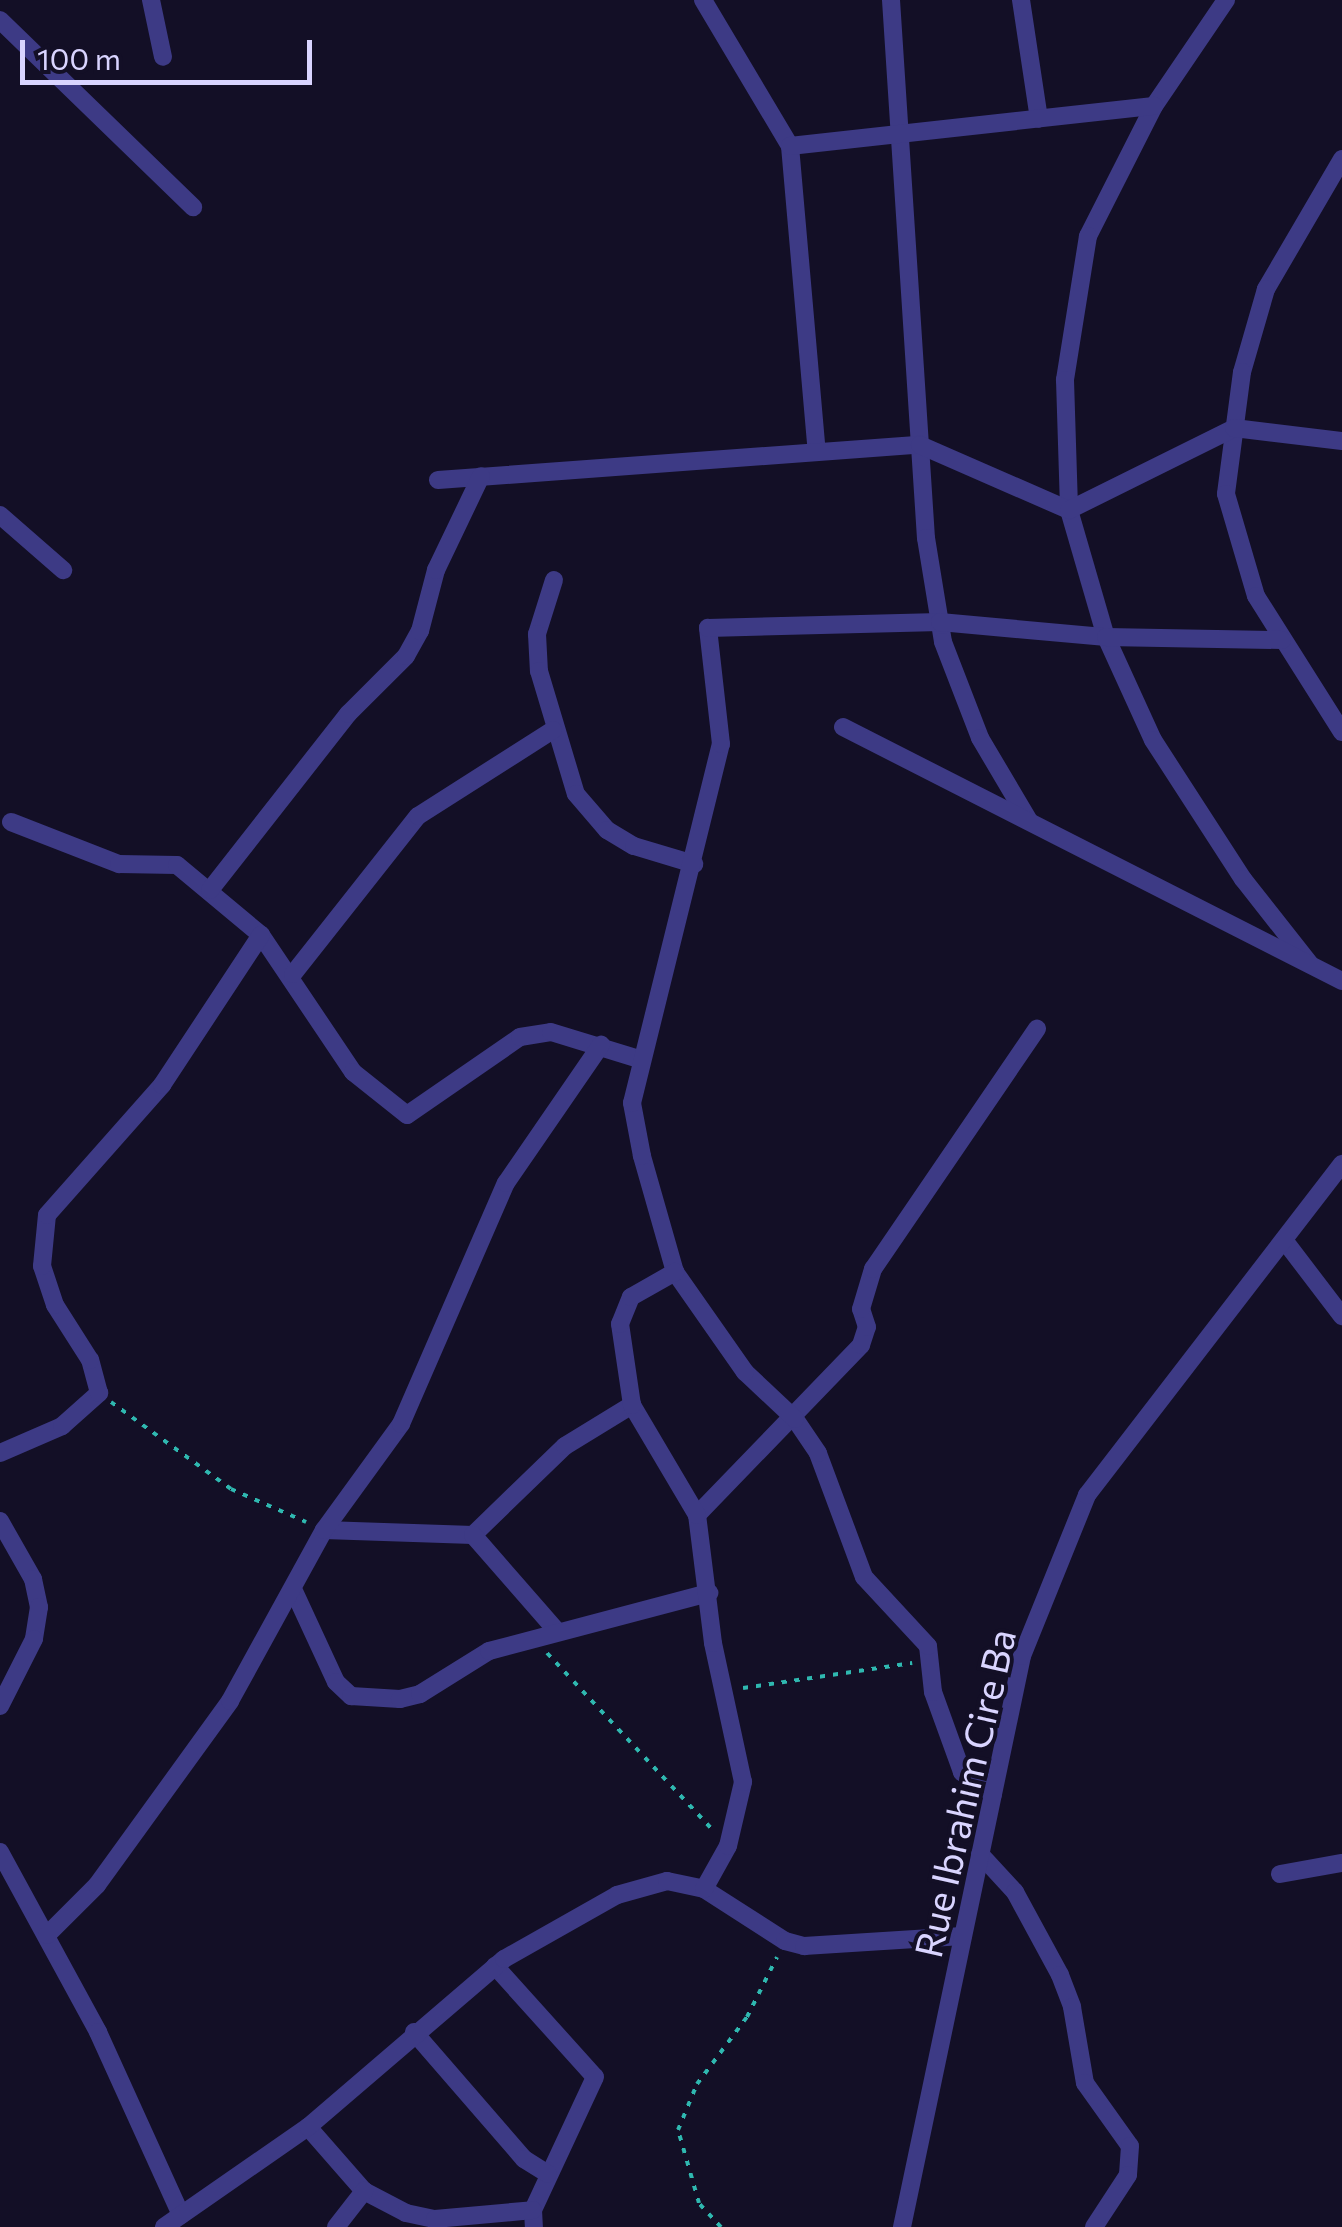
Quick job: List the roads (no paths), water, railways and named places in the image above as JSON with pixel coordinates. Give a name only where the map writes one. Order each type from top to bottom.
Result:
[{"type":"street","points":[[152,0],[162,57]]},
{"type":"street","points":[[703,0],[790,146],[817,452]]},
{"type":"street","points":[[891,0],[920,445],[940,622],[980,738],[1028,821]]},
{"type":"street","points":[[1022,0],[1038,118]]},
{"type":"street","points":[[1226,0],[1154,106],[1088,236],[1065,380],[1069,510],[1106,637],[1153,740],[1243,880],[1310,964]]},
{"type":"street","points":[[0,20],[194,207]]},
{"type":"street","points":[[790,146],[1154,106]]},
{"type":"street","points":[[1342,159],[1266,289],[1242,372],[1226,494],[1256,596],[1342,732]]},
{"type":"street","points":[[438,480],[920,445],[1069,510],[1234,428],[1342,441]]},
{"type":"street","points":[[210,890],[348,714],[406,656],[420,631],[436,570],[481,476]]},
{"type":"street","points":[[0,516],[63,570]]},
{"type":"street","points":[[554,580],[537,634],[554,730],[576,794],[608,830],[634,846],[694,864]]},
{"type":"street","points":[[993,1794],[962,1772],[934,1692],[928,1646],[864,1577],[818,1452],[795,1419],[755,1384],[675,1272],[632,1103],[721,744],[708,628],[940,622],[1106,637],[1282,640]]},
{"type":"street","points":[[844,726],[1342,980]]},
{"type":"street","points":[[293,974],[418,816],[554,730]]},
{"type":"street","points":[[12,822],[119,864],[176,865],[210,890],[262,934],[293,974],[353,1072],[407,1115],[520,1037],[551,1032],[642,1060]]},
{"type":"street","points":[[0,1453],[62,1426],[100,1393],[42,1266],[47,1215],[162,1085],[262,934]]},
{"type":"street","points":[[697,1514],[795,1419],[861,1345],[867,1328],[861,1309],[873,1269],[1038,1028]]},
{"type":"street","points":[[47,1935],[97,1885],[230,1701],[324,1530],[401,1424],[506,1183],[602,1045]]},
{"type":"street","name":"Rue Ibrahim Cire Ba","points":[[902,2227],[1022,1656],[1087,1495],[1342,1164]]},
{"type":"street","points":[[1284,1240],[1342,1316]]},
{"type":"street","points":[[675,1272],[647,1286],[625,1308],[620,1324],[632,1405],[697,1514],[724,1692],[743,1782],[728,1846],[704,1889]]},
{"type":"street","points":[[324,1530],[473,1534],[565,1446],[632,1405]]},
{"type":"street","points":[[0,1521],[33,1578],[39,1607],[34,1639],[0,1706]]},
{"type":"street","points":[[473,1534],[555,1630]]},
{"type":"street","points":[[293,1589],[336,1682],[351,1696],[420,1694],[489,1650],[709,1593]]},
{"type":"street","points":[[0,1852],[47,1935],[181,2215]]},
{"type":"street","points":[[980,1854],[1015,1892],[1060,1975],[1085,2083],[1130,2146],[1128,2176],[1094,2227]]},
{"type":"street","points":[[1280,1874],[1342,1863]]},
{"type":"street","points":[[164,2227],[308,2127],[495,1966],[562,1921],[617,1895],[667,1881],[704,1889],[784,1942],[850,1945],[963,1936]]},
{"type":"street","points":[[308,2127],[364,2190],[406,2213],[435,2219],[533,2219],[548,2174],[595,2077],[495,1966]]},
{"type":"street","points":[[414,2032],[524,2160],[548,2174]]},
{"type":"street","points":[[336,2227],[364,2190]]}]
